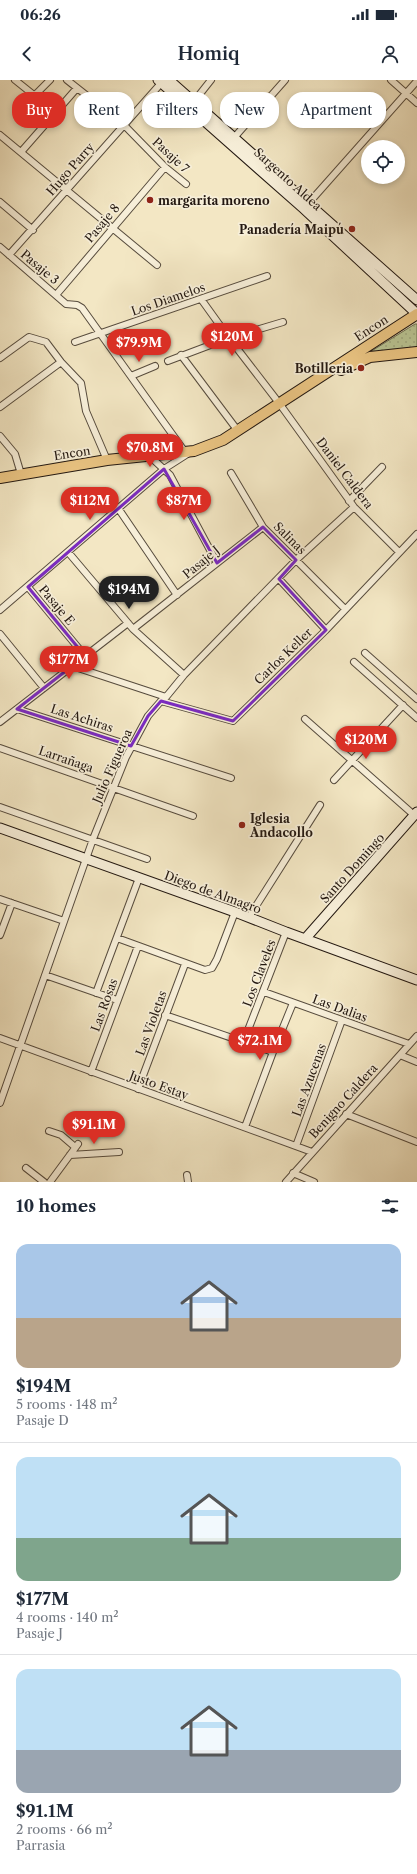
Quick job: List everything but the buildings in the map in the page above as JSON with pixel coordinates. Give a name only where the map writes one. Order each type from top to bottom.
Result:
[{"type":"main road","name":"Encon","points":[[0,478],[107,460],[190,451],[223,440],[238,432],[279,403],[417,314]]},
{"type":"main road","name":"Encon","points":[[279,403],[352,364],[370,357],[417,352]]},
{"type":"street","points":[[15,80],[29,92]]},
{"type":"street","points":[[38,92],[50,80]]},
{"type":"street","name":"Pasaje 7","points":[[67,80],[82,92]]},
{"type":"street","points":[[202,92],[211,80]]},
{"type":"street","points":[[232,140],[285,80]]},
{"type":"street","points":[[391,80],[417,103]]},
{"type":"street","name":"Sargento Aldea","points":[[163,81],[177,92]]},
{"type":"street","name":"Hugo Parry","points":[[134,114],[163,81]]},
{"type":"street","points":[[306,206],[417,81]]},
{"type":"street","points":[[66,100],[77,88]]},
{"type":"street","name":"Sargento Aldea","points":[[212,122],[306,206],[417,300]]},
{"type":"street","points":[[21,152],[41,128]]},
{"type":"street","name":"Hugo Parry","points":[[9,255],[33,230],[122,128]]},
{"type":"street","name":"Pasaje 7","points":[[126,128],[165,167],[186,184]]},
{"type":"street","points":[[1,139],[21,152],[66,191],[157,265]]},
{"type":"street","name":"Pasaje 8","points":[[56,295],[165,167]]},
{"type":"street","points":[[0,202],[33,230]]},
{"type":"street","name":"Sargento Aldea","points":[[306,206],[417,314]]},
{"type":"street","name":"Pasaje 3","points":[[0,247],[66,304],[77,305],[82,308],[100,334]]},
{"type":"street","name":"Los Diamelos","points":[[75,342],[267,276]]},
{"type":"street","name":"Daniel Caldera","points":[[201,299],[228,338],[279,403],[354,508],[399,552]]},
{"type":"street","points":[[168,361],[228,338],[283,322]]},
{"type":"street","points":[[0,610],[164,469],[190,451],[100,334]]},
{"type":"street","points":[[0,358],[29,337],[46,342],[61,362],[81,383],[86,411],[107,460]]},
{"type":"street","points":[[181,355],[238,432]]},
{"type":"street","points":[[0,407],[61,362]]},
{"type":"street","points":[[131,376],[155,366]]},
{"type":"street","points":[[0,436],[15,454],[22,474]]},
{"type":"street","points":[[152,455],[154,461],[170,475],[217,563]]},
{"type":"street","points":[[349,501],[382,467]]},
{"type":"street","name":"Salinas","points":[[231,473],[263,527],[346,609]]},
{"type":"street","points":[[118,508],[177,595]]},
{"type":"street","name":"Julio Figueroa","points":[[1,1100],[22,1046],[64,921],[113,788],[131,746],[148,716],[184,675],[296,560],[354,508]]},
{"type":"street","name":"Pasaje J","points":[[133,629],[263,527]]},
{"type":"street","name":"Carlos Keller","points":[[72,666],[164,699],[233,721],[326,630],[417,534]]},
{"type":"street","points":[[68,552],[133,629],[184,675]]},
{"type":"street","points":[[279,579],[326,630]]},
{"type":"street","name":"Pasaje E","points":[[28,587],[85,656]]},
{"type":"street","points":[[0,722],[128,623]]},
{"type":"street","points":[[0,634],[44,688]]},
{"type":"street","points":[[365,652],[417,699]]},
{"type":"street","points":[[354,662],[417,718]]},
{"type":"street","points":[[334,780],[403,705]]},
{"type":"street","name":"Las Achiras","points":[[17,709],[231,778]]},
{"type":"street","points":[[305,718],[416,814]]},
{"type":"street","name":"Larrañaga","points":[[1,750],[193,816]]},
{"type":"street","points":[[249,918],[320,805]]},
{"type":"street","points":[[0,807],[147,859]]},
{"type":"street","name":"Santo Domingo","points":[[304,939],[416,814]]},
{"type":"street","name":"Diego de Almagro","points":[[0,828],[235,912],[417,980]]},
{"type":"street","name":"Las Rosas","points":[[96,993],[139,878]]},
{"type":"street","points":[[0,899],[64,921]]},
{"type":"street","points":[[0,935],[12,903]]},
{"type":"street","points":[[117,938],[205,970],[212,968],[217,959],[235,912]]},
{"type":"street","name":"Los Claveles","points":[[243,1043],[286,932]]},
{"type":"street","name":"Las Rosas","points":[[91,1072],[138,946]]},
{"type":"street","name":"Las Violetas","points":[[138,1089],[185,964]]},
{"type":"street","points":[[45,975],[117,1000]]},
{"type":"street","name":"Las Dalias","points":[[264,992],[409,1044]]},
{"type":"street","points":[[245,1127],[293,1003]]},
{"type":"street","points":[[165,1015],[243,1043],[273,1052]]},
{"type":"street","name":"Las Azucenas","points":[[296,1146],[342,1020]]},
{"type":"street","name":"Benigno Caldera","points":[[286,1182],[417,1036]]},
{"type":"street","name":"Justo Estay","points":[[0,1038],[312,1152]]},
{"type":"street","points":[[400,1055],[417,1062]]},
{"type":"street","points":[[346,1114],[417,1142]]},
{"type":"street","points":[[49,1131],[61,1135],[76,1146],[53,1181]]},
{"type":"street","points":[[70,1155],[119,1152]]},
{"type":"street","points":[[26,1168],[44,1182]]},
{"type":"street","points":[[294,1173],[314,1182]]},
{"type":"highlighted area","points":[[164,469],[217,563],[263,527],[296,560],[279,579],[326,630],[233,721],[161,701],[148,716],[131,746],[17,709],[85,656],[28,587]]},
{"type":"green space","points":[[417,324],[417,348],[379,353],[370,352]]},
{"type":"place","name":"margarita moreno","points":[[150,200]]},
{"type":"place","name":"Panadería Maipú","points":[[352,229]]},
{"type":"place","name":"Botilleria","points":[[361,368]]},
{"type":"place","name":"Iglesia Andacollo","points":[[242,825]]}]
